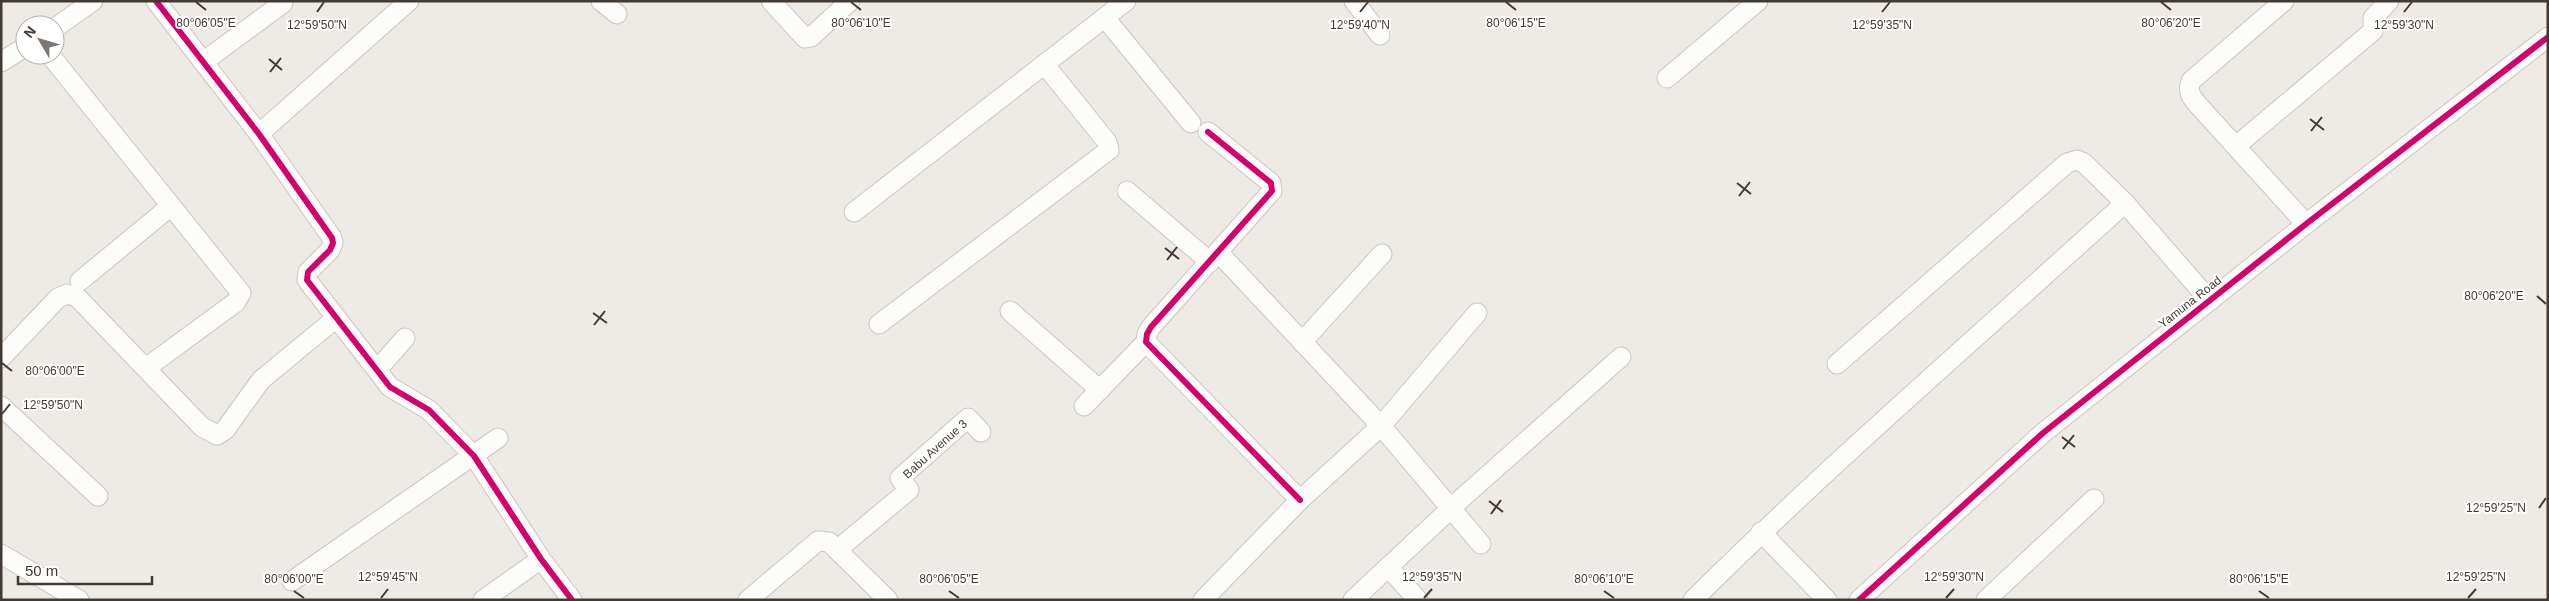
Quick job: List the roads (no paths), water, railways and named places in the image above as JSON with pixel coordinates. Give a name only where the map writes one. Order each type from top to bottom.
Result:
[{"type":"street","points":[[65,21],[94,1]]},
{"type":"street","points":[[156,1],[259,134],[332,238],[333,243],[330,250],[306,276],[335,319],[390,388],[429,410],[474,456],[541,559],[572,600]]},
{"type":"street","points":[[259,134],[409,1]]},
{"type":"street","points":[[602,1],[617,14]]},
{"type":"street","points":[[771,1],[805,38],[811,37],[850,1]]},
{"type":"street","points":[[854,212],[1126,1]]},
{"type":"street","points":[[1354,1],[1380,35]]},
{"type":"street","points":[[1667,78],[1758,1]]},
{"type":"street","points":[[2284,1],[2191,81],[2189,88],[2191,96],[2306,224]]},
{"type":"street","points":[[2236,146],[2373,31],[2372,18],[2389,1]]},
{"type":"street","points":[[203,62],[283,2]]},
{"type":"street","points":[[1105,18],[1191,124]]},
{"type":"street","name":"Yamuna Road","points":[[1860,600],[2043,434],[2306,224],[2548,37]]},
{"type":"street","points":[[1,62],[15,53]]},
{"type":"street","points":[[58,65],[241,294],[236,302],[146,368]]},
{"type":"street","points":[[879,324],[1109,150],[1107,142],[1045,65]]},
{"type":"street","points":[[1084,406],[1146,342],[1147,334],[1151,327],[1269,198],[1273,187],[1271,183],[1208,132]]},
{"type":"street","points":[[1837,364],[2067,162],[2077,160],[2084,163],[2125,203],[2210,301]]},
{"type":"street","points":[[1127,190],[1214,258],[1302,342],[1381,426],[1481,544]]},
{"type":"street","points":[[1693,600],[1761,532],[1859,441],[2125,203]]},
{"type":"street","points":[[80,281],[171,206]]},
{"type":"street","points":[[1302,342],[1382,254]]},
{"type":"street","points":[[1,358],[58,298],[67,294],[77,297],[202,427],[217,435],[225,430],[261,380],[335,319]]},
{"type":"street","points":[[1010,311],[1100,390]]},
{"type":"street","points":[[1203,600],[1300,500],[1381,426],[1477,313]]},
{"type":"street","points":[[377,370],[404,338]]},
{"type":"street","points":[[1146,342],[1300,500]]},
{"type":"street","points":[[1353,600],[1450,508],[1622,357]]},
{"type":"street","points":[[1,406],[98,496]]},
{"type":"street","name":"Babu Avenue 3","points":[[837,550],[909,490],[900,478],[968,418],[981,432]]},
{"type":"street","points":[[292,581],[498,438]]},
{"type":"street","points":[[1986,600],[2094,499]]},
{"type":"street","points":[[1761,532],[1827,600]]},
{"type":"street","points":[[748,600],[818,542],[829,542],[884,599]]},
{"type":"street","points":[[1,554],[79,600]]},
{"type":"street","points":[[483,600],[541,559]]},
{"type":"street","points":[[1388,567],[1418,600]]}]
